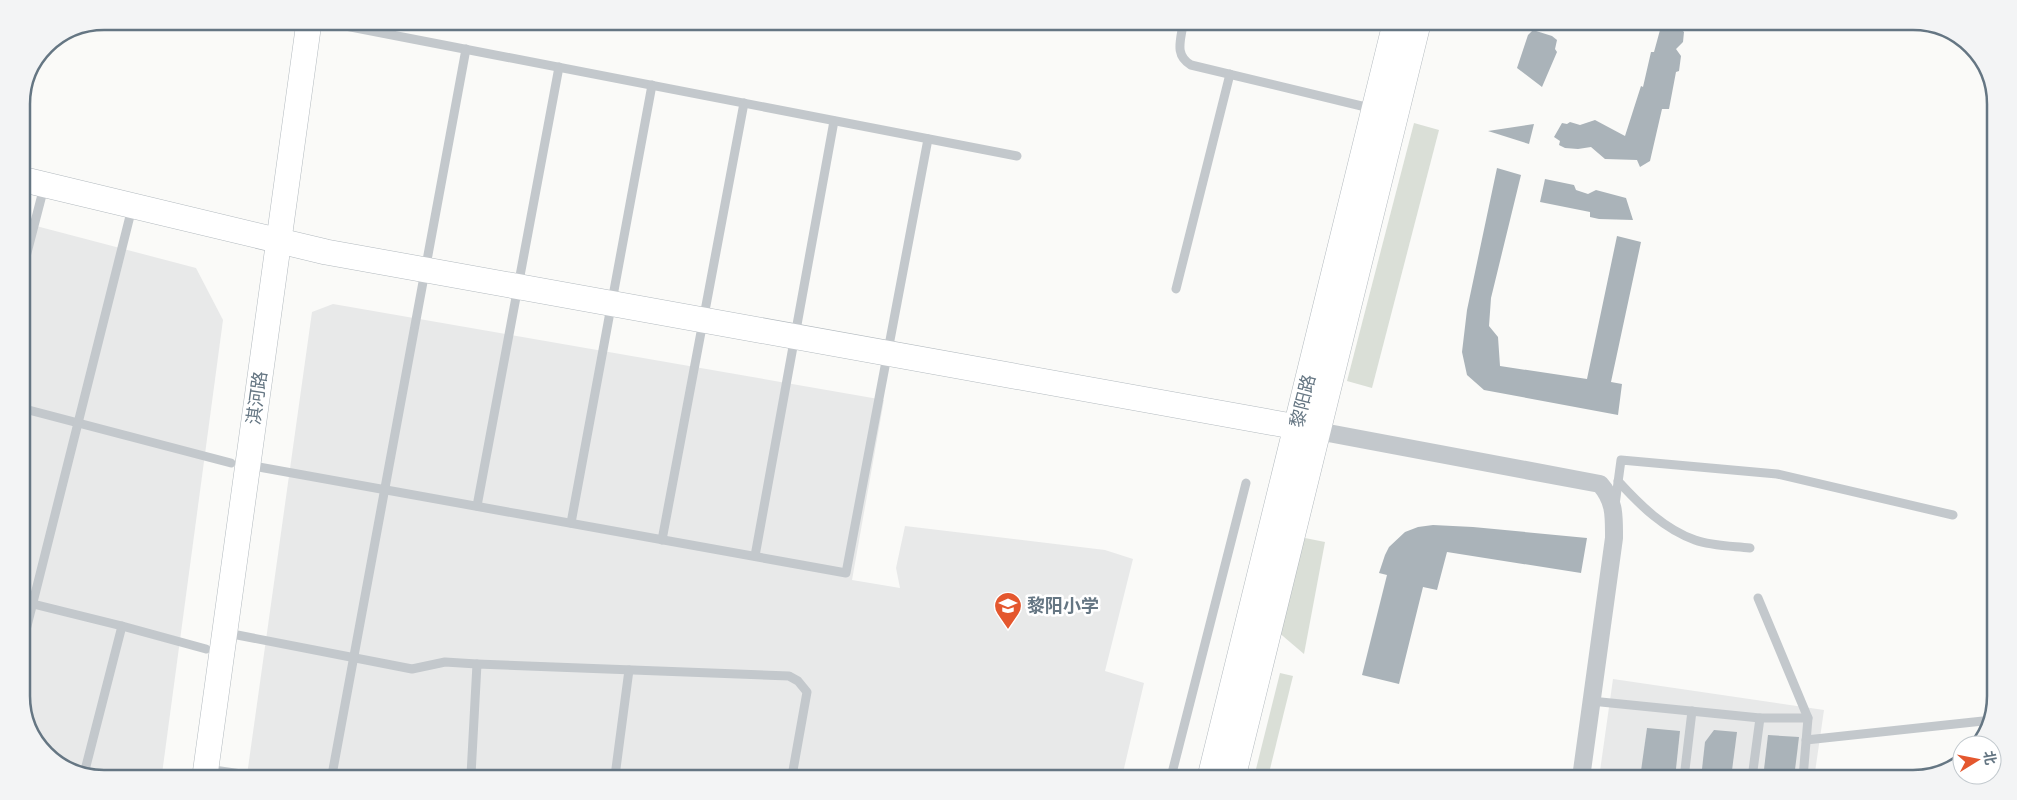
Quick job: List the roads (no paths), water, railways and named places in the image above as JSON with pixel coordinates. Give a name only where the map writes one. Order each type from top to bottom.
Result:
[{"type":"street","name":"淇河路","points":[[200,770],[206,649],[239,464],[270,238],[291,30]]},
{"type":"street","name":"淇河路","points":[[270,238],[307,30]]},
{"type":"street","name":"黎阳路","points":[[1235,770],[1394,30]]},
{"type":"street","name":"黎阳路","points":[[1212,770],[1308,429],[1416,30]]},
{"type":"street","points":[[33,182],[326,252],[1308,429],[1600,484],[1609,494],[1614,510],[1614,538],[1582,770]]},
{"type":"street","name":"淇河路","points":[[201,770],[224,633],[239,464]]},
{"type":"lane","points":[[367,30],[1017,156]]},
{"type":"lane","points":[[1182,30],[1179,52],[1184,61],[1191,65],[1375,110]]},
{"type":"lane","points":[[333,770],[466,49]]},
{"type":"lane","points":[[477,506],[559,67]]},
{"type":"lane","points":[[1176,289],[1230,74]]},
{"type":"lane","points":[[572,523],[652,85]]},
{"type":"lane","points":[[662,540],[744,103]]},
{"type":"lane","points":[[754,556],[834,121]]},
{"type":"lane","points":[[30,410],[239,464],[846,573],[928,139]]},
{"type":"lane","points":[[30,206],[33,182]]},
{"type":"lane","points":[[30,617],[133,206]]},
{"type":"lane","points":[[1614,510],[1621,460],[1777,474],[1953,515]]},
{"type":"lane","points":[[1618,481],[1632,496],[1671,530],[1697,541],[1750,548]]},
{"type":"lane","points":[[1173,770],[1246,482]]},
{"type":"lane","points":[[1758,598],[1808,718],[1803,770]]},
{"type":"lane","points":[[30,603],[206,649]]},
{"type":"lane","points":[[86,767],[122,626]]},
{"type":"lane","points":[[224,633],[412,669],[446,662],[789,676],[798,681],[808,692],[793,770]]},
{"type":"lane","points":[[471,770],[477,664]]},
{"type":"lane","points":[[616,770],[629,670]]},
{"type":"lane","points":[[1591,701],[1760,718],[1808,718]]},
{"type":"lane","points":[[1685,770],[1692,711]]},
{"type":"lane","points":[[1753,770],[1760,718]]},
{"type":"lane","points":[[1806,740],[1983,721]]},
{"type":"place","name":"黎阳小学","points":[[1008,630]]}]
